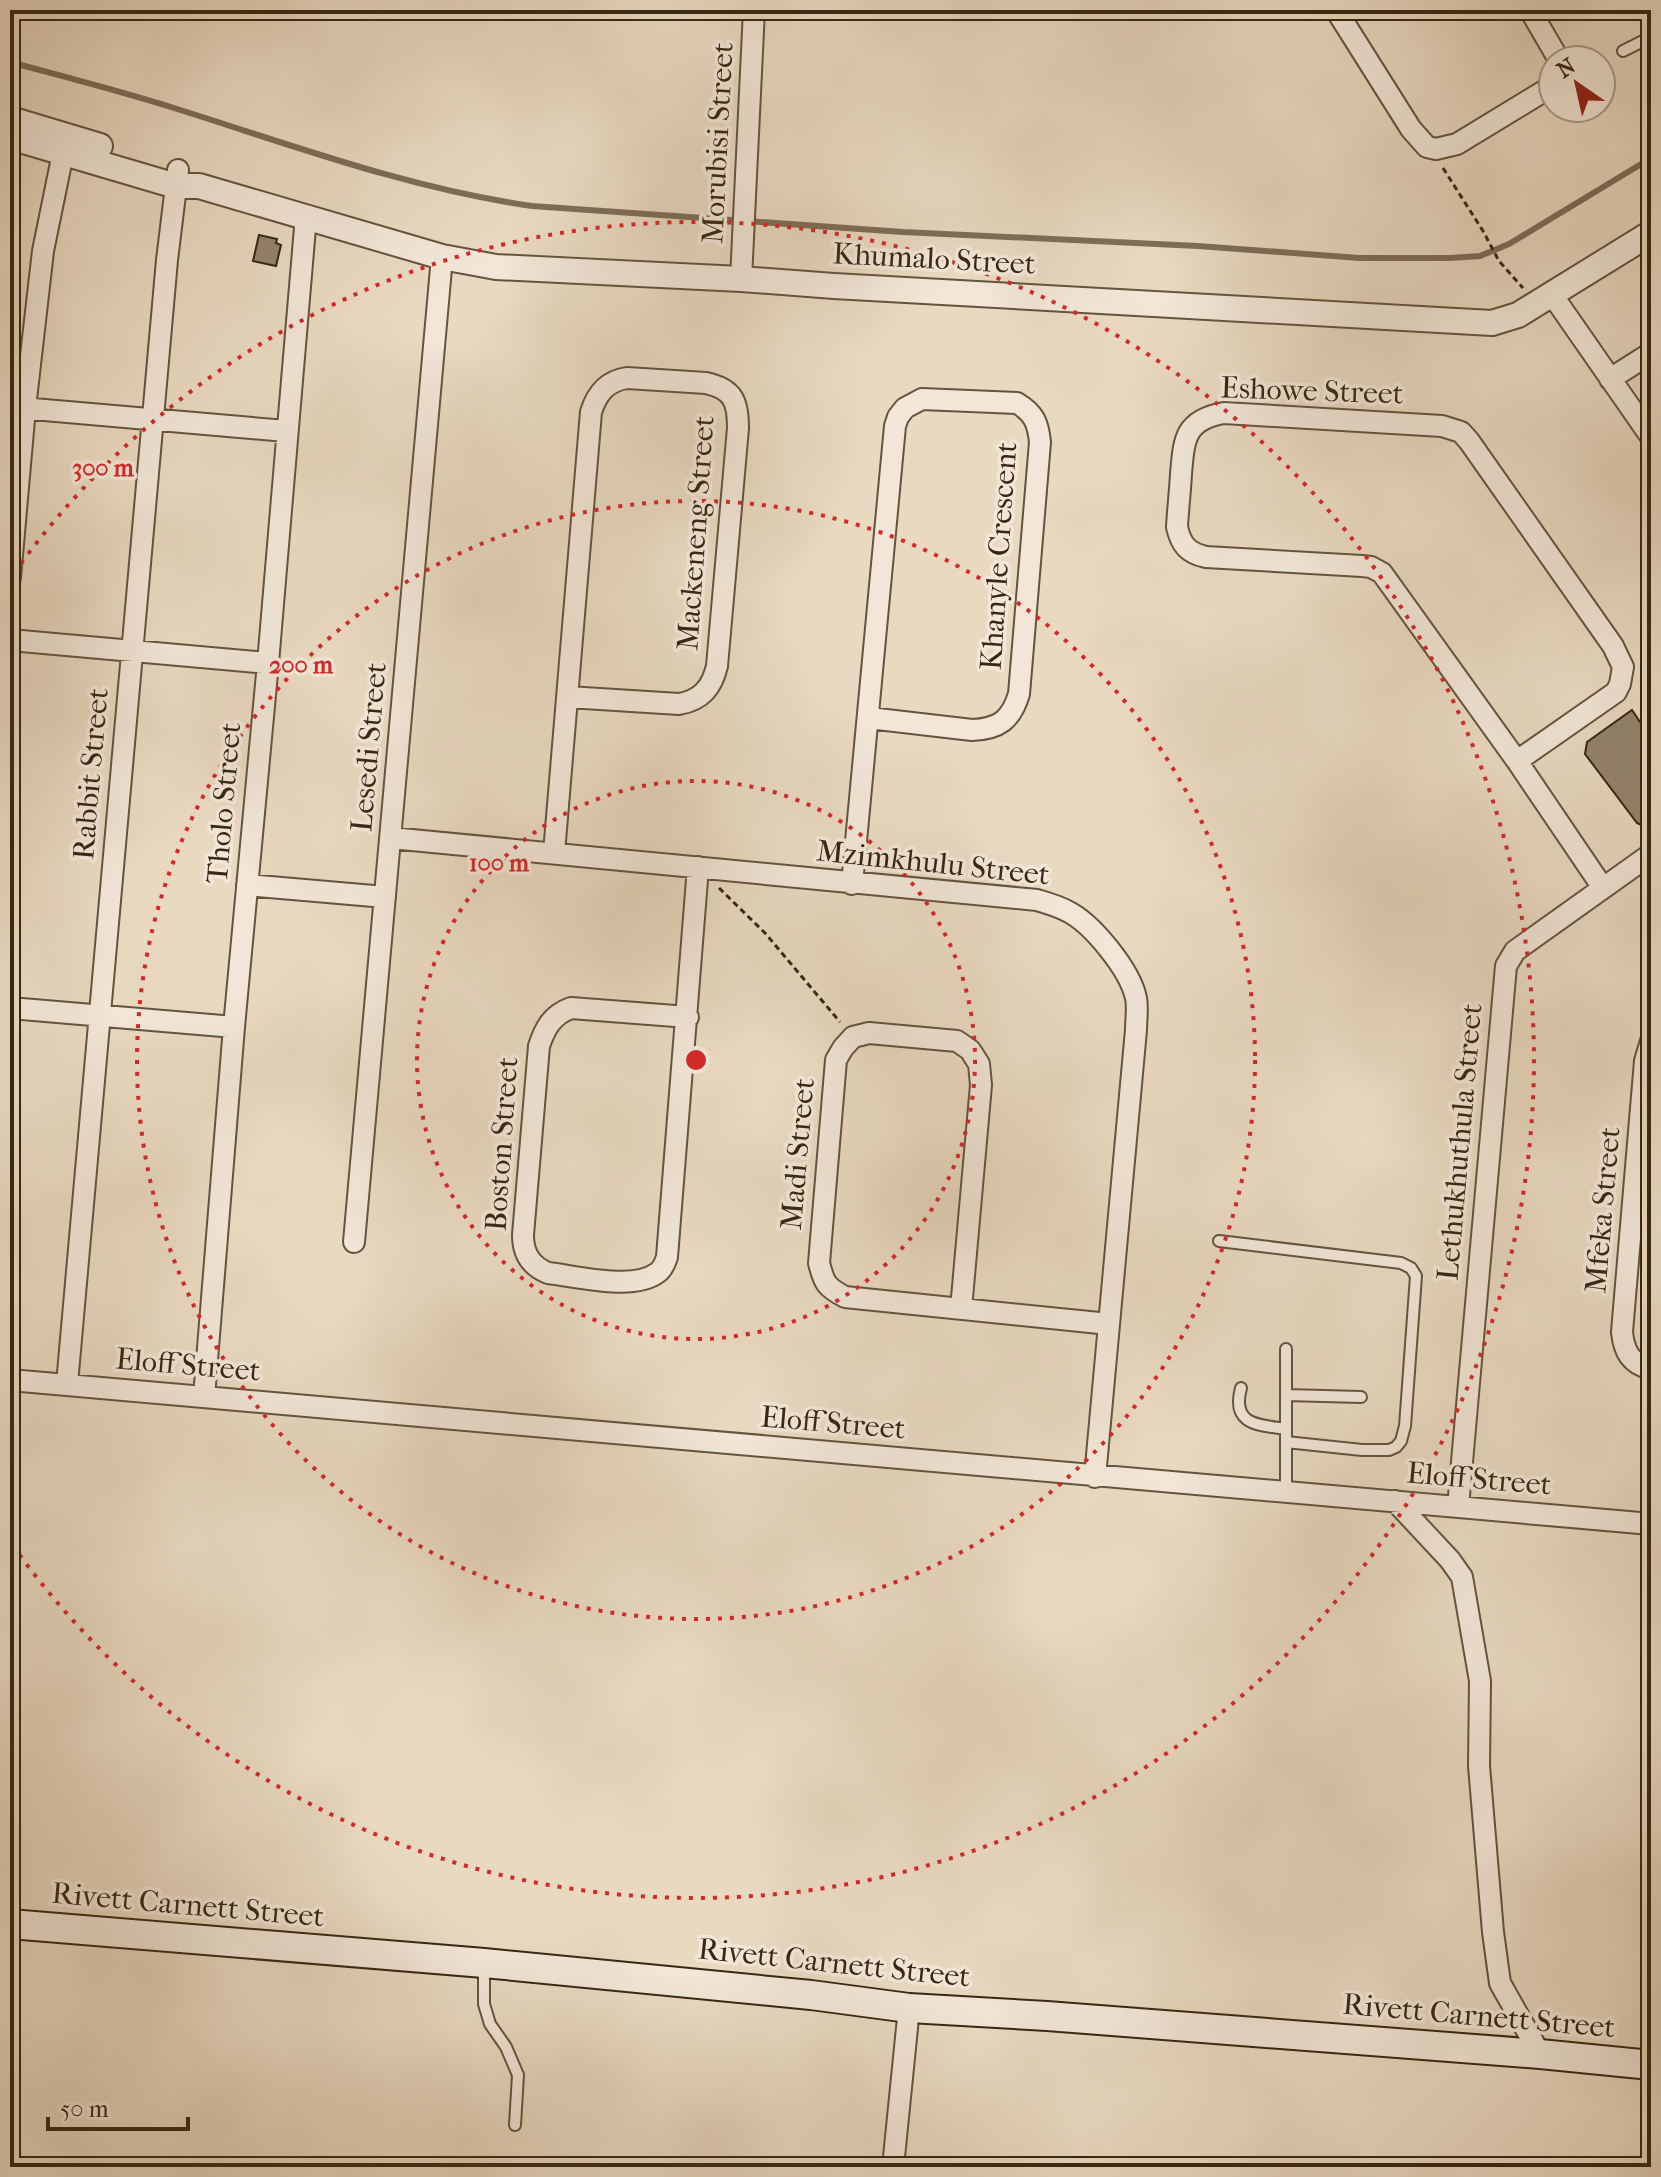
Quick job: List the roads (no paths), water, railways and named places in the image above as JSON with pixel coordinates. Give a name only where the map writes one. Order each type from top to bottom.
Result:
[{"type":"main road","name":"Rivett Carnett Street","points":[[10,1924],[484,1963],[811,1995],[909,2008],[1047,2016],[1651,2065]]},
{"type":"street","name":"Morubisi Street","points":[[741,279],[754,10]]},
{"type":"street","points":[[1336,10],[1427,147],[1440,149],[1457,144],[1537,94]]},
{"type":"street","points":[[1530,10],[1550,44]]},
{"type":"street","name":"Khumalo Street","points":[[10,119],[184,181]]},
{"type":"street","name":"Khumalo Street","points":[[10,137],[63,153],[184,181],[442,257],[496,267],[1492,323],[1518,315],[1544,301],[1651,233]]},
{"type":"street","points":[[10,578],[18,407],[46,233],[63,153]]},
{"type":"street","name":"Rabbit Street","points":[[67,1384],[167,260],[184,181]]},
{"type":"street","name":"Tholo Street","points":[[204,1397],[306,216]]},
{"type":"street","name":"Lesedi Street","points":[[354,1242],[442,257]]},
{"type":"street","points":[[1544,301],[1610,379],[1651,437]]},
{"type":"street","points":[[1610,379],[1651,353]]},
{"type":"street","name":"Mackeneng Street","points":[[554,853],[591,412],[595,399],[608,384],[627,378],[718,385],[729,392],[735,401],[738,428],[714,680],[703,694],[679,704],[568,697]]},
{"type":"street","name":"Khanyle Crescent","points":[[852,884],[893,438],[898,417],[905,408],[922,399],[1017,403],[1035,417],[1040,442],[1016,705],[1010,716],[988,730],[869,718]]},
{"type":"street","points":[[18,407],[286,431]]},
{"type":"street","name":"Eshowe Street","points":[[1517,761],[1616,692],[1623,667],[1613,646],[1461,432],[1442,426],[1224,413],[1209,415],[1191,427],[1183,445],[1177,527],[1179,539],[1186,549],[1206,557],[1362,566],[1382,573],[1517,761],[1603,888]]},
{"type":"street","points":[[10,640],[268,663]]},
{"type":"street","name":"Mzimkhulu Street","points":[[391,838],[1037,900],[1070,912],[1088,927],[1113,953],[1137,1000],[1095,1477]]},
{"type":"street","name":"Lethukhuthula Street","points":[[1458,1507],[1506,966],[1515,951],[1651,854]]},
{"type":"street","name":"Boston Street","points":[[688,1017],[571,1008],[562,1011],[546,1027],[539,1046],[523,1235],[527,1256],[541,1270],[633,1282],[646,1279],[663,1266],[669,1248],[688,1017],[698,867]]},
{"type":"street","points":[[247,885],[385,897]]},
{"type":"street","points":[[10,1008],[234,1027]]},
{"type":"street","name":"Madi Street","points":[[961,1309],[981,1085],[979,1064],[970,1050],[957,1041],[869,1033],[853,1037],[836,1060],[819,1263],[823,1282],[845,1297],[961,1309],[1109,1324]]},
{"type":"street","name":"Mfeka Street","points":[[1651,1041],[1645,1061],[1622,1332],[1626,1353],[1633,1361],[1651,1369]]},
{"type":"street","name":"Eloff Street","points":[[10,1380],[1651,1524]]},
{"type":"street","points":[[1395,1501],[1462,1577],[1480,1681],[1479,1766],[1500,1983],[1540,2054]]},
{"type":"street","points":[[893,2167],[909,2008]]},
{"type":"lane","points":[[1623,51],[1651,37]]},
{"type":"lane","points":[[1219,1241],[1401,1263],[1411,1268],[1416,1276],[1405,1426],[1401,1441],[1396,1447],[1377,1451],[1286,1442]]},
{"type":"lane","points":[[1286,1349],[1286,1492]]},
{"type":"lane","points":[[1241,1388],[1238,1401],[1240,1412],[1247,1421],[1286,1429]]},
{"type":"lane","points":[[1286,1395],[1361,1397]]},
{"type":"lane","points":[[484,1963],[484,2004],[490,2024],[506,2047],[518,2075],[515,2125]]},
{"type":"waterway","points":[[10,62],[154,102],[396,177],[486,198],[532,206],[903,232],[1198,246],[1359,258],[1480,256],[1509,244],[1651,158]]}]
